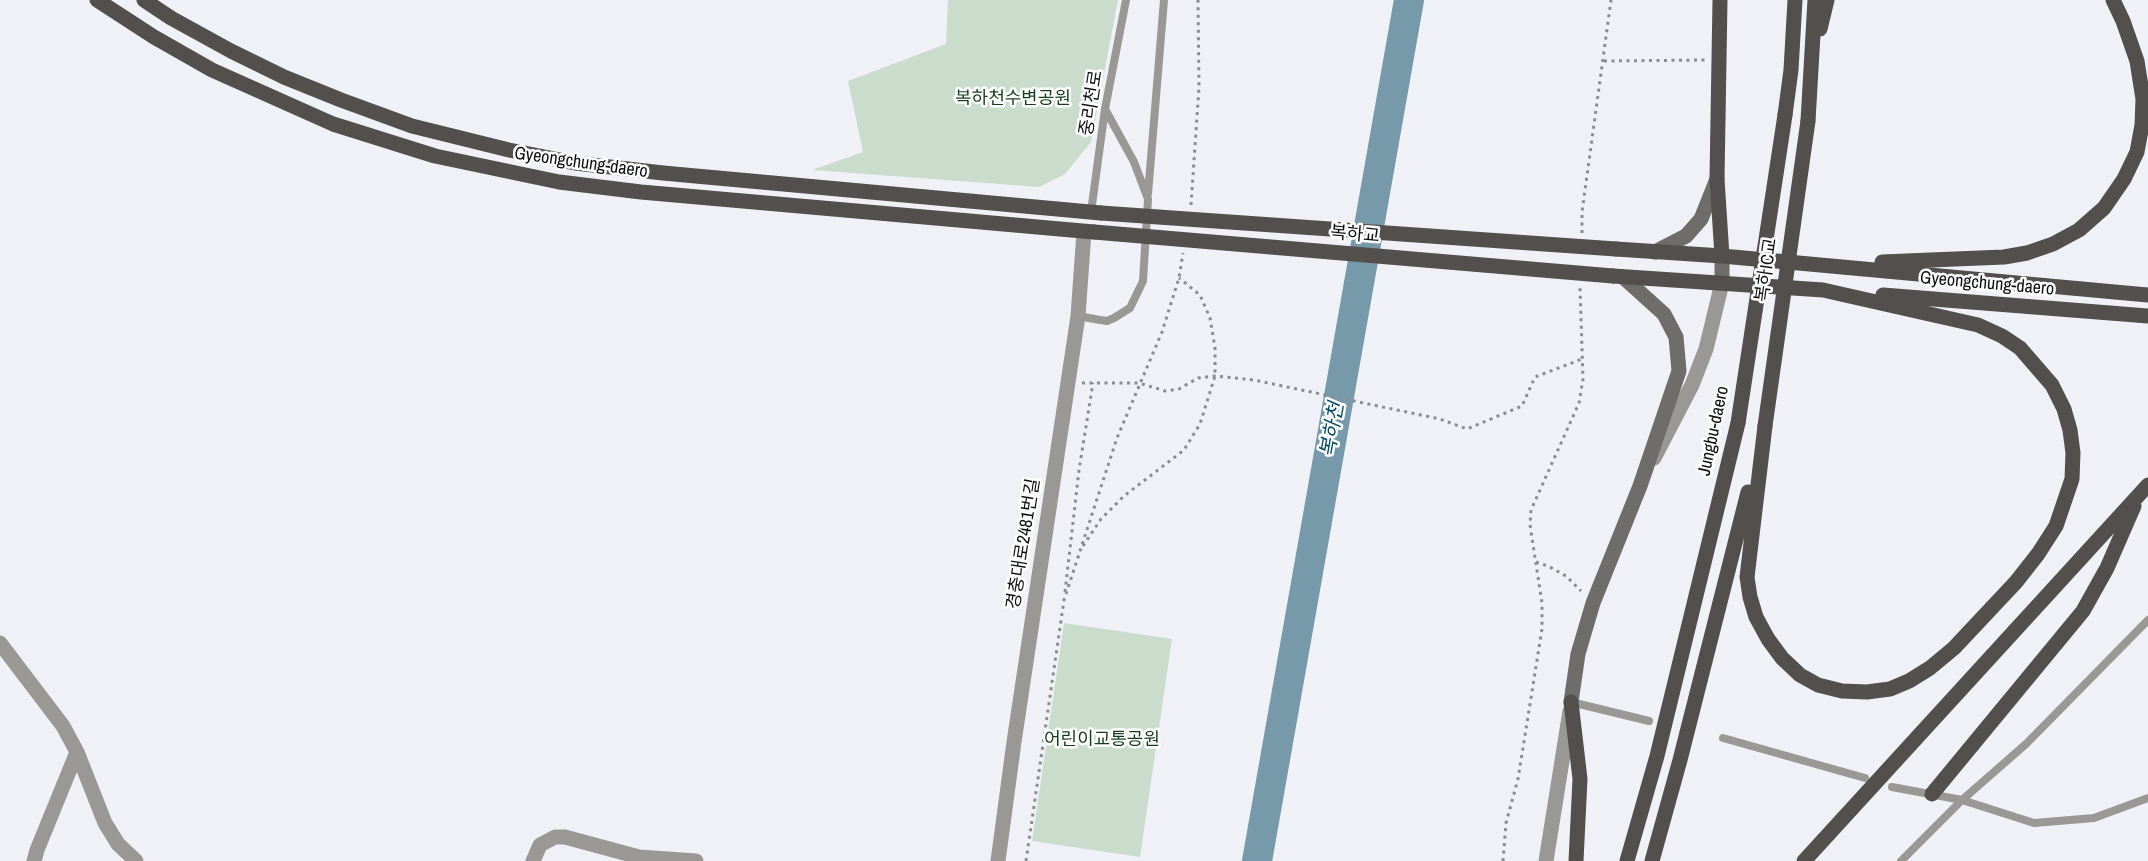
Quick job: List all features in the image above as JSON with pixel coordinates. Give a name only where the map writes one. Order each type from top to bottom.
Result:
[{"type":"main road","name":"Gyeongchung-daero","points":[[97,0],[154,37],[212,70],[333,124],[435,156],[559,182],[641,192],[1089,232]]},
{"type":"main road","name":"Gyeongchung-daero","points":[[144,0],[171,18],[231,51],[284,77],[412,126],[509,150],[575,163],[663,173],[1096,212]]},
{"type":"main road","points":[[1720,0],[1717,179],[1722,283]]},
{"type":"main road","name":"Jungbu-daero","points":[[1627,861],[1657,756],[1738,423],[1785,115],[1791,70],[1795,0]]},
{"type":"main road","points":[[1813,58],[1815,0]]},
{"type":"main road","points":[[1813,58],[1827,0]]},
{"type":"main road","points":[[1825,265],[2004,257],[2027,253],[2053,244],[2079,230],[2104,208],[2124,179],[2137,153],[2142,125],[2143,99],[2137,61],[2113,0]]},
{"type":"main road","name":"복하IC교","points":[[1765,426],[1808,121],[1813,58]]},
{"type":"main road","points":[[1656,252],[1686,236],[1701,219],[1717,179]]},
{"type":"main road","name":"복하교","points":[[1096,212],[1825,265]]},
{"type":"main road","name":"복하교","points":[[1089,232],[1618,276],[1823,290]]},
{"type":"main road","points":[[1825,265],[2148,295]]},
{"type":"main road","points":[[1576,861],[1580,779],[1571,702],[1578,654],[1593,603],[1640,486],[1679,371],[1676,338],[1664,314],[1618,276]]},
{"type":"main road","name":"Gyeongchung-daero","points":[[1823,290],[2148,316]]},
{"type":"main road","points":[[1765,426],[1747,577],[1750,597],[1756,617],[1775,648],[1800,675],[1818,685],[1842,691],[1868,692],[1890,689],[1910,681],[1930,668],[1954,648],[2016,582],[2056,526],[2072,479],[2073,453],[2070,430],[2064,409],[2052,385],[2020,348],[2002,336],[1978,325],[1823,290]]},
{"type":"main road","points":[[1652,861],[1765,426]]},
{"type":"main road","points":[[1932,794],[2083,611],[2107,568],[2143,490]]},
{"type":"main road","points":[[1804,861],[2143,490]]},
{"type":"street","name":"경충대로2481번길","points":[[998,861],[1089,232]]},
{"type":"street","points":[[1640,486],[1692,385],[1706,349],[1722,283]]},
{"type":"street","points":[[0,643],[63,726],[77,752],[105,823],[118,844],[136,861]]},
{"type":"street","points":[[1546,861],[1571,702]]},
{"type":"street","points":[[34,861],[77,752]]},
{"type":"street","points":[[533,861],[540,845],[555,837],[565,837],[639,857],[696,861]]},
{"type":"lane","name":"중리천로","points":[[1096,212],[1105,109],[1126,0]]},
{"type":"lane","points":[[1078,316],[1107,321],[1130,308],[1143,281],[1164,0]]},
{"type":"lane","points":[[1105,109],[1134,162],[1148,199]]},
{"type":"lane","points":[[1901,861],[1962,800],[2026,744],[2148,620]]},
{"type":"lane","points":[[1571,702],[1649,721]]},
{"type":"lane","points":[[1723,738],[1864,778]]},
{"type":"lane","points":[[1892,787],[1962,800],[2034,823],[2094,818],[2148,798]]},
{"type":"path","points":[[1191,205],[1199,87],[1198,0]]},
{"type":"path","points":[[1582,234],[1582,212],[1611,0]]},
{"type":"path","points":[[1604,60],[1719,60]]},
{"type":"path","points":[[1064,600],[1110,459],[1139,383],[1162,332],[1179,278],[1184,247]]},
{"type":"path","points":[[1080,549],[1101,519],[1124,496],[1184,450],[1200,424],[1215,376],[1215,348],[1210,318],[1200,295],[1179,278]]},
{"type":"path","points":[[1503,861],[1506,823],[1520,769],[1542,629],[1542,603],[1530,525],[1531,510],[1579,404],[1582,379],[1580,279]]},
{"type":"path","points":[[1026,861],[1093,383],[1139,383],[1165,391],[1179,389],[1198,378],[1215,376],[1254,380],[1440,419],[1467,429],[1522,406],[1535,377],[1582,359]]},
{"type":"path","points":[[1536,562],[1566,576],[1593,603]]},
{"type":"green space","name":"복하천수변공원","points":[[948,0],[1118,0],[1091,142],[1065,174],[1039,187],[812,170],[863,152],[848,81],[946,44]]},
{"type":"green space","name":"어린이교통공원","points":[[1064,623],[1172,639],[1140,857],[1032,841]]},
{"type":"waterway","name":"복하천","points":[[1257,861],[1409,0]]}]
